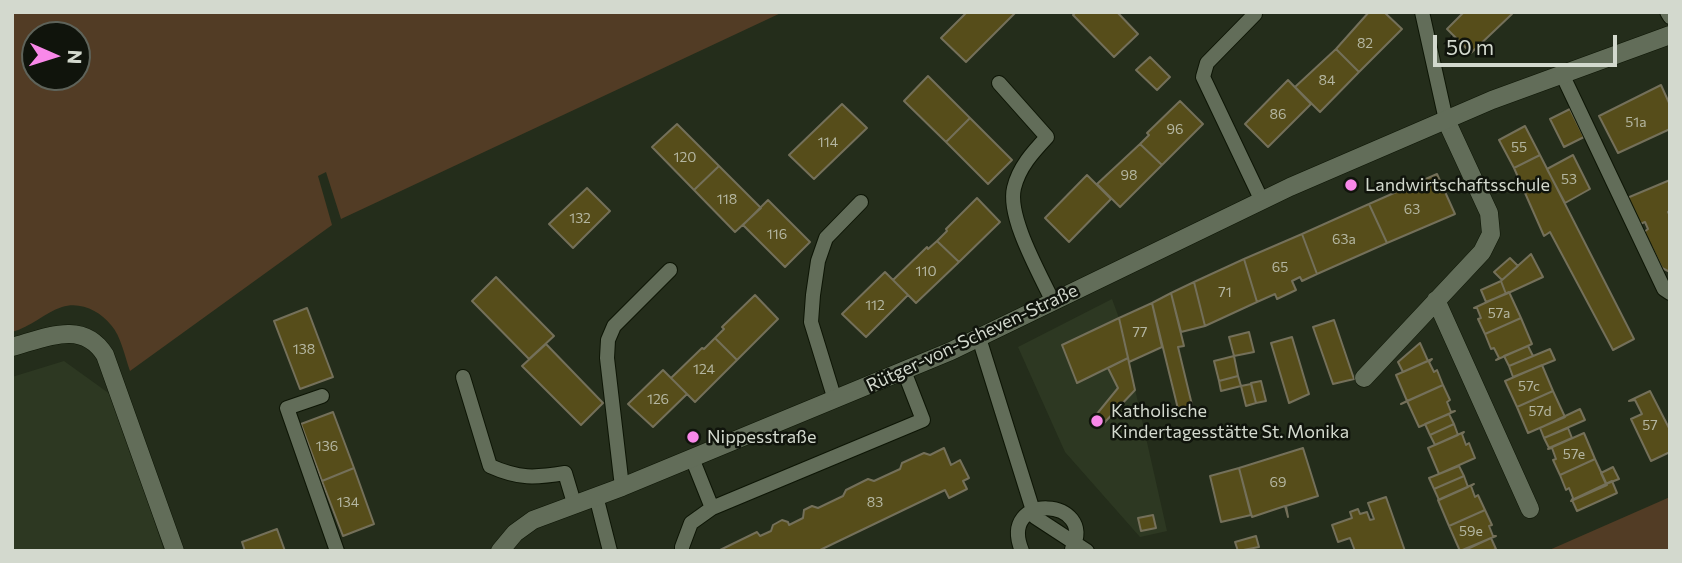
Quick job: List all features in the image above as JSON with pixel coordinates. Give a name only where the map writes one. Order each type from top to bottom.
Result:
[{"type":"street","name":"Rütger-von-Scheven-Straße","points":[[500,551],[523,526],[574,503],[622,487],[904,371],[979,338],[1262,201],[1446,120],[1670,35]]},
{"type":"street","points":[[1364,378],[1482,252],[1491,234],[1489,213],[1446,120]]},
{"type":"street","points":[[1436,300],[1530,509]]},
{"type":"street","points":[[12,347],[54,335],[74,334],[87,336],[97,343],[105,355],[175,551]]},
{"type":"lane","points":[[1422,12],[1446,120]]},
{"type":"lane","points":[[1667,12],[1670,17]]},
{"type":"lane","points":[[1255,14],[1207,63],[1203,77],[1262,201]]},
{"type":"lane","points":[[1562,74],[1664,289],[1670,293]]},
{"type":"lane","points":[[999,83],[1047,137],[1024,164],[1014,188],[1013,202],[1016,218],[1053,302]]},
{"type":"lane","points":[[835,400],[811,322],[813,295],[818,261],[826,237],[861,202]]},
{"type":"lane","points":[[622,487],[607,358],[608,340],[614,326],[670,271]]},
{"type":"lane","points":[[979,338],[1035,517],[1078,548]]},
{"type":"lane","points":[[682,551],[681,547],[691,523],[712,508],[923,420],[904,371]]},
{"type":"lane","points":[[463,377],[490,466],[509,475],[534,478],[565,473],[574,503]]},
{"type":"lane","points":[[322,396],[287,408],[337,551]]},
{"type":"lane","points":[[692,458],[712,508]]},
{"type":"lane","points":[[596,496],[610,551]]},
{"type":"lane","points":[[1022,551],[1018,528],[1032,510],[1043,507],[1065,512],[1076,532],[1078,548]]},
{"type":"shaded area","points":[[12,12],[783,12],[341,219],[326,172],[318,176],[332,225],[130,371],[114,330],[101,315],[89,308],[76,305],[62,307],[12,332]]},
{"type":"shaded area","name":"Katholische Kindertagesstätte St. Monika","points":[[1112,299],[1119,318],[1167,531],[1140,537],[1065,452],[1018,347]]},
{"type":"shaded area","points":[[64,361],[114,397],[164,551],[12,551],[12,377]]},
{"type":"shaded area","points":[[1670,497],[1670,551],[1547,551]]},
{"type":"building","points":[[967,12],[1016,12],[966,62],[941,38]]},
{"type":"building","points":[[1076,12],[1117,12],[1138,34],[1114,57],[1073,15]]},
{"type":"building","points":[[1369,12],[1384,12],[1402,29],[1359,72],[1336,49]]},
{"type":"building","points":[[1464,12],[1512,14],[1471,53],[1447,29]]},
{"type":"building","points":[[1336,49],[1359,72],[1320,112],[1295,87]]},
{"type":"building","points":[[1150,57],[1170,77],[1157,90],[1136,70]]},
{"type":"building","points":[[928,76],[970,118],[946,142],[904,101]]},
{"type":"building","points":[[1288,80],[1311,104],[1268,147],[1245,124]]},
{"type":"building","points":[[1661,85],[1670,105],[1670,129],[1618,153],[1599,116]]},
{"type":"building","points":[[1180,101],[1203,124],[1162,165],[1140,144],[1149,135],[1147,133]]},
{"type":"building","points":[[842,104],[867,128],[814,179],[789,155]]},
{"type":"building","points":[[1570,109],[1584,137],[1564,147],[1550,119]]},
{"type":"building","points":[[970,118],[1012,160],[988,184],[946,142]]},
{"type":"building","points":[[677,124],[719,166],[694,190],[652,147]]},
{"type":"building","points":[[1525,126],[1540,155],[1514,168],[1499,140]]},
{"type":"building","points":[[1140,144],[1162,165],[1120,207],[1097,184]]},
{"type":"building","points":[[1540,155],[1634,339],[1613,350],[1550,232],[1544,236],[1514,168]]},
{"type":"building","points":[[1573,155],[1590,189],[1565,203],[1547,169]]},
{"type":"building","points":[[719,166],[761,208],[735,232],[694,190]]},
{"type":"building","points":[[1437,174],[1455,214],[1387,243],[1369,204]]},
{"type":"building","points":[[1087,175],[1111,199],[1069,242],[1045,218]]},
{"type":"building","points":[[1670,180],[1670,272],[1662,268],[1644,232],[1648,229],[1645,222],[1640,224],[1627,198]]},
{"type":"building","points":[[587,188],[610,211],[573,248],[549,224]]},
{"type":"building","points":[[977,198],[1000,222],[959,262],[937,241]]},
{"type":"building","points":[[768,200],[810,242],[785,267],[743,225]]},
{"type":"building","points":[[1369,204],[1387,243],[1317,274],[1302,234]]},
{"type":"building","points":[[1302,234],[1317,274],[1302,281],[1300,277],[1292,281],[1296,290],[1277,299],[1275,294],[1257,302],[1244,259]]},
{"type":"building","points":[[937,241],[959,262],[916,303],[893,280],[927,247],[928,249]]},
{"type":"building","points":[[1531,254],[1543,277],[1506,294],[1501,281]]},
{"type":"building","points":[[1510,258],[1518,266],[1502,280],[1494,272]]},
{"type":"building","points":[[1244,259],[1257,302],[1205,326],[1194,282]]},
{"type":"building","points":[[885,272],[908,295],[866,337],[842,314]]},
{"type":"building","points":[[496,277],[554,336],[529,359],[472,301]]},
{"type":"building","points":[[1501,281],[1506,294],[1486,302],[1481,290]]},
{"type":"building","points":[[1194,282],[1205,326],[1181,332],[1171,293]]},
{"type":"building","points":[[1509,292],[1521,318],[1485,334],[1478,319],[1481,318],[1477,308],[1474,308]]},
{"type":"building","points":[[1171,293],[1184,346],[1178,347],[1193,409],[1179,413],[1152,303]]},
{"type":"building","points":[[755,295],[778,319],[737,360],[715,338],[724,329],[722,327]]},
{"type":"building","points":[[1152,303],[1162,347],[1129,362],[1119,318]]},
{"type":"building","points":[[307,308],[333,377],[300,389],[274,321]]},
{"type":"building","points":[[1119,318],[1128,358],[1077,383],[1062,345]]},
{"type":"building","points":[[1521,318],[1532,344],[1496,360],[1499,358],[1494,348],[1491,349],[1485,334]]},
{"type":"building","points":[[1334,320],[1354,379],[1333,384],[1313,327]]},
{"type":"building","points":[[1249,332],[1254,352],[1234,356],[1229,337]]},
{"type":"building","points":[[1292,337],[1309,394],[1289,403],[1271,343]]},
{"type":"building","points":[[715,338],[737,360],[695,402],[671,378]]},
{"type":"building","points":[[1420,343],[1428,361],[1403,372],[1398,362]]},
{"type":"building","points":[[546,344],[603,403],[581,425],[522,366]]},
{"type":"building","points":[[1528,346],[1533,356],[1509,366],[1504,356]]},
{"type":"building","points":[[1550,349],[1555,360],[1513,377],[1509,366]]},
{"type":"building","points":[[1234,356],[1238,376],[1219,381],[1214,361]]},
{"type":"building","points":[[1128,358],[1135,390],[1104,423],[1098,424],[1095,421],[1096,415],[1118,388],[1108,368]]},
{"type":"building","points":[[1432,359],[1429,362],[1434,372],[1437,370],[1443,385],[1401,404],[1407,401],[1396,375]]},
{"type":"building","points":[[1542,365],[1553,391],[1517,407],[1505,381]]},
{"type":"building","points":[[663,370],[687,394],[653,427],[628,404]]},
{"type":"building","points":[[1238,376],[1241,386],[1221,391],[1219,381]]},
{"type":"building","points":[[1261,381],[1266,401],[1256,403],[1251,383]]},
{"type":"building","points":[[1251,384],[1256,403],[1246,406],[1241,386]]},
{"type":"building","points":[[1443,385],[1450,400],[1447,402],[1451,412],[1455,411],[1419,427],[1407,401]]},
{"type":"building","points":[[1553,391],[1565,417],[1528,433],[1517,407]]},
{"type":"building","points":[[1650,391],[1670,430],[1670,452],[1651,461],[1631,419],[1642,414],[1635,400],[1629,401]]},
{"type":"building","points":[[1580,409],[1585,420],[1544,438],[1540,428]]},
{"type":"building","points":[[333,412],[354,468],[322,481],[301,424]]},
{"type":"building","points":[[1449,414],[1454,424],[1430,435],[1425,424]]},
{"type":"building","points":[[1454,424],[1458,435],[1435,445],[1430,435]]},
{"type":"building","points":[[1568,428],[1572,438],[1549,448],[1544,438]]},
{"type":"building","points":[[1464,432],[1462,434],[1466,445],[1469,443],[1475,458],[1439,474],[1428,448]]},
{"type":"building","points":[[1584,433],[1595,459],[1560,475],[1553,460],[1556,459],[1552,448],[1548,449]]},
{"type":"building","points":[[944,448],[951,465],[960,460],[969,478],[963,481],[967,489],[949,498],[945,490],[818,551],[718,551],[757,532],[760,536],[771,531],[773,525],[782,520],[789,525],[803,518],[804,510],[812,506],[818,508],[843,496],[846,490],[868,479],[874,481],[900,469],[902,463]]},
{"type":"building","points":[[1303,448],[1318,496],[1286,506],[1288,517],[1285,506],[1252,517],[1239,468]]},
{"type":"building","points":[[1595,459],[1607,485],[1571,501],[1573,498],[1569,488],[1566,490],[1560,475]]},
{"type":"building","points":[[1459,466],[1464,476],[1434,489],[1429,478]]},
{"type":"building","points":[[1613,467],[1619,479],[1606,484],[1601,473]]},
{"type":"building","points":[[354,468],[374,524],[343,536],[322,481]]},
{"type":"building","points":[[1239,468],[1251,515],[1221,522],[1210,476]]},
{"type":"building","points":[[1464,476],[1468,487],[1439,500],[1434,489]]},
{"type":"building","points":[[1612,481],[1617,493],[1577,511],[1572,500]]},
{"type":"building","points":[[1474,484],[1471,486],[1475,497],[1478,495],[1485,510],[1449,526],[1438,500]]},
{"type":"building","points":[[1386,497],[1405,551],[1355,551],[1350,538],[1338,542],[1332,525],[1352,518],[1350,512],[1358,509],[1360,514],[1367,512],[1370,520],[1374,519],[1368,503]]},
{"type":"building","points":[[1485,510],[1492,525],[1489,526],[1493,536],[1496,536],[1460,551],[1449,526]]},
{"type":"building","points":[[1153,515],[1156,528],[1141,531],[1138,518]]},
{"type":"building","points":[[277,529],[285,551],[245,551],[242,542]]},
{"type":"building","points":[[1256,536],[1259,547],[1238,551],[1235,542]]},
{"type":"building","points":[[1491,538],[1496,549],[1463,551]]},
{"type":"place","name":"Landwirtschaftsschule","points":[[1351,185]]},
{"type":"place","name":"Katholische Kindertagesstätte St. Monika","points":[[1097,421]]},
{"type":"place","name":"Nippesstraße","points":[[693,437]]}]
